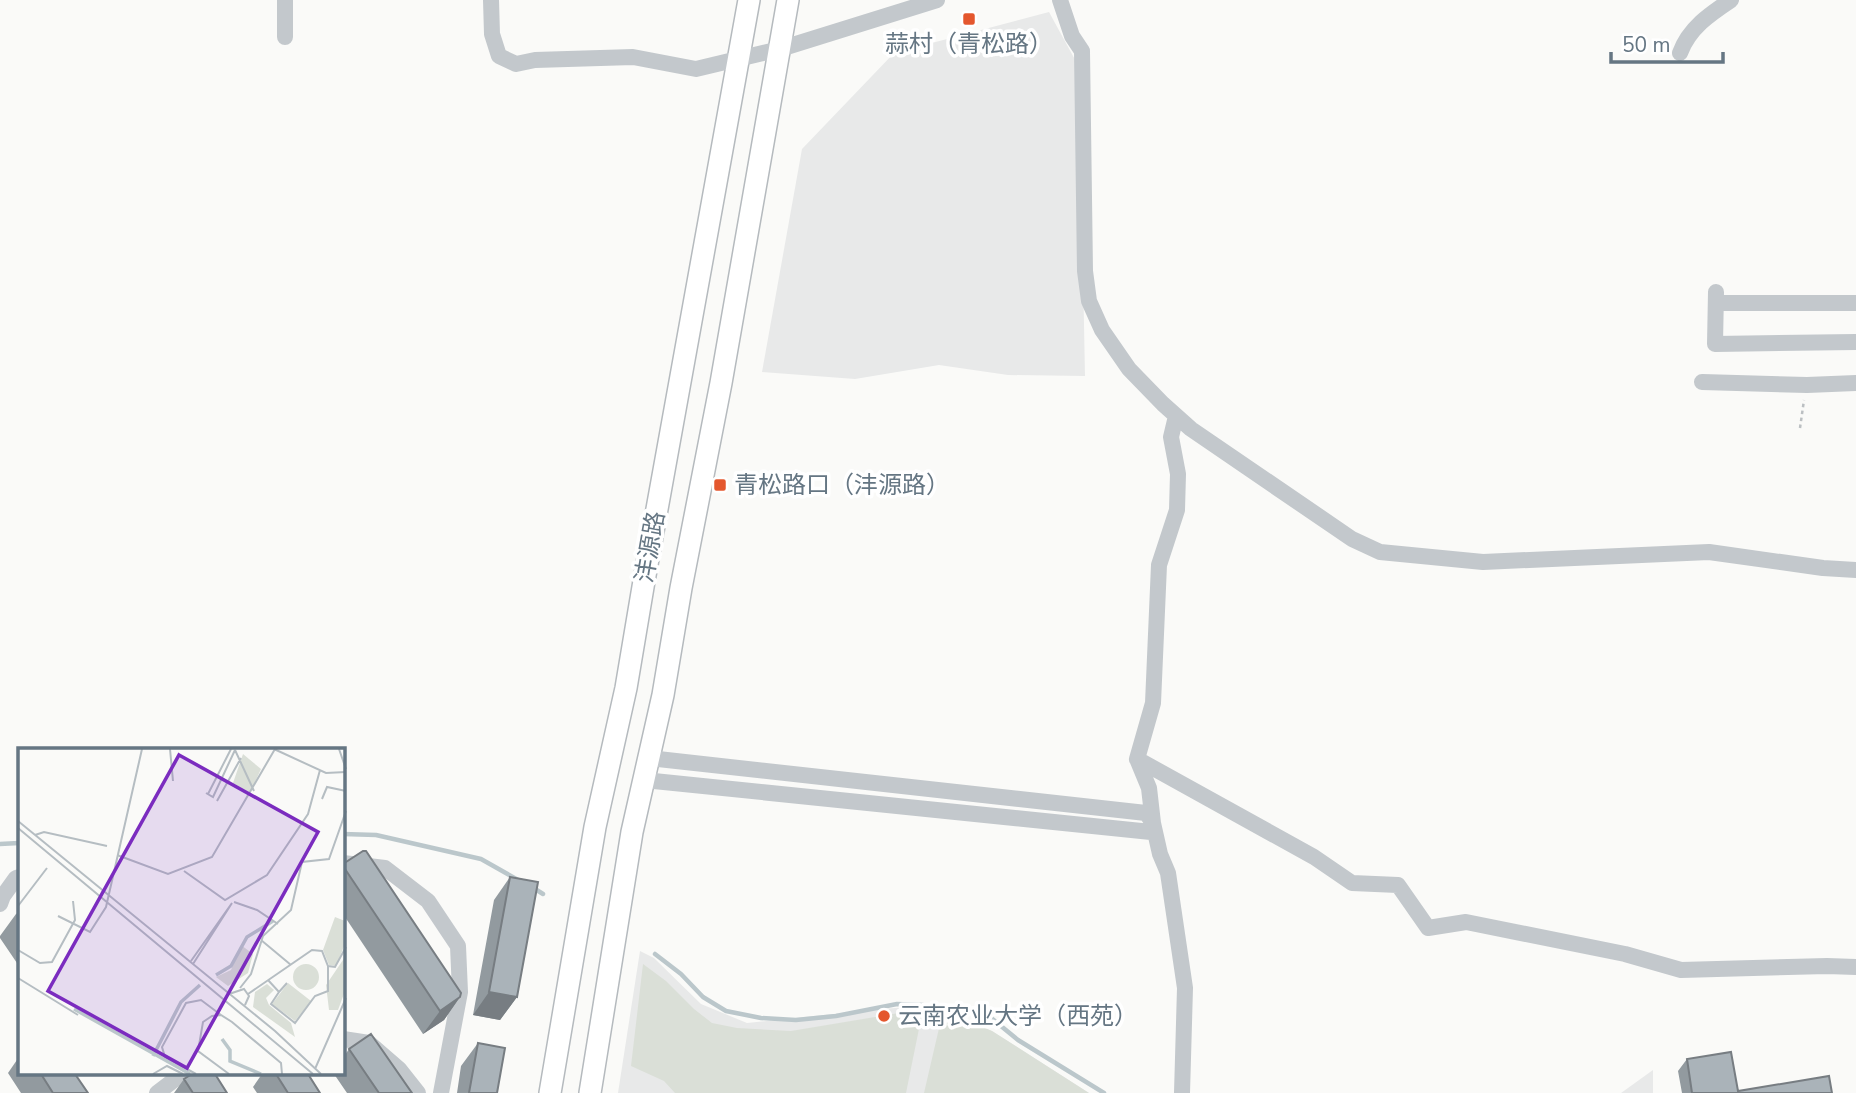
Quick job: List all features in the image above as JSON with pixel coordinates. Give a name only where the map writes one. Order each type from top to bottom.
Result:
[{"type":"main road","name":"沣源路","points":[[550,1093],[595,827],[626,688],[749,0]]},
{"type":"main road","name":"沣源路","points":[[590,1093],[632,832],[663,695],[788,0]]},
{"type":"main road","points":[[626,688],[629,698],[641,708],[657,704],[663,695]]},
{"type":"main road","points":[[610,762],[616,753],[631,749],[644,758],[647,769]]},
{"type":"street","points":[[285,0],[285,37]]},
{"type":"street","points":[[491,0],[492,34],[499,56],[516,64],[535,60],[633,57],[696,69],[780,49],[937,0]]},
{"type":"street","points":[[1060,0],[1072,36],[1082,51],[1085,271],[1089,301],[1102,330],[1129,369],[1191,429],[1352,539],[1380,552],[1483,562],[1709,552],[1856,570]]},
{"type":"street","points":[[1680,53],[1685,39],[1696,27],[1731,0]]},
{"type":"street","points":[[1856,303],[1716,298],[1715,344],[1856,342]]},
{"type":"street","points":[[1702,382],[1856,383]]},
{"type":"street","points":[[1176,416],[1171,437],[1178,474],[1177,510],[1159,565],[1153,703],[1138,759],[1149,788],[1153,823],[1160,854],[1168,873],[1185,988],[1182,1093]]},
{"type":"street","points":[[1138,759],[1314,857],[1352,883],[1398,885],[1427,928],[1466,922],[1625,954],[1681,970],[1856,967]]},
{"type":"street","points":[[647,769],[1146,813],[1153,823],[1151,832],[647,769]]},
{"type":"street","points":[[345,863],[385,868],[428,901],[457,946],[460,992],[441,1093]]},
{"type":"street","points":[[0,904],[2,896],[18,877]]},
{"type":"street","points":[[345,1039],[369,1043],[399,1069],[418,1093]]},
{"type":"street","points":[[157,1093],[183,1076]]},
{"type":"path","points":[[1800,428],[1807,384]]},
{"type":"shaded area","points":[[1049,12],[1079,67],[1085,376],[1008,375],[939,365],[855,379],[762,372],[802,149],[894,53]]},
{"type":"shaded area","name":"云南农业大学（西苑）","points":[[640,951],[654,958],[701,1004],[747,1023],[881,1009],[923,1006],[938,1009],[992,1031],[1089,1093],[618,1093]]},
{"type":"shaded area","name":"云南农业大学（西苑）","points":[[643,964],[712,1023],[737,1028],[791,1031],[923,1009],[906,1093],[675,1093],[664,1081],[631,1066]]},
{"type":"shaded area","points":[[943,1011],[992,1031],[1089,1093],[924,1093]]},
{"type":"shaded area","points":[[1653,1070],[1653,1093],[1621,1093]]},
{"type":"building","points":[[366,851],[461,993],[460,997],[440,1011],[345,869],[345,863]]},
{"type":"building","points":[[510,877],[538,882],[517,997],[489,992]]},
{"type":"building","points":[[371,1034],[412,1093],[379,1093],[349,1049]]},
{"type":"building","points":[[478,1043],[505,1048],[497,1093],[469,1093]]},
{"type":"building","points":[[1731,1052],[1738,1091],[1829,1076],[1832,1093],[1692,1093],[1687,1059]]},
{"type":"building","points":[[42,1076],[76,1076],[88,1093],[53,1093]]},
{"type":"building","points":[[189,1076],[216,1076],[227,1093],[193,1093],[184,1079]]},
{"type":"building","points":[[277,1076],[309,1076],[320,1093],[288,1093]]},
{"type":"waterway","points":[[345,834],[376,835],[481,859],[518,880]]},
{"type":"waterway","points":[[0,844],[18,843]]},
{"type":"waterway","points":[[532,887],[543,894]]},
{"type":"waterway","points":[[655,954],[681,974],[703,997],[726,1011],[761,1018],[796,1020],[836,1016],[897,1004],[963,1009],[990,1017],[1018,1040],[1104,1093]]},
{"type":"place","name":"蒜村（青松路）","points":[[969,19]]},
{"type":"place","name":"青松路口（沣源路）","points":[[720,485]]},
{"type":"place","name":"云南农业大学（西苑）","points":[[884,1016]]}]
